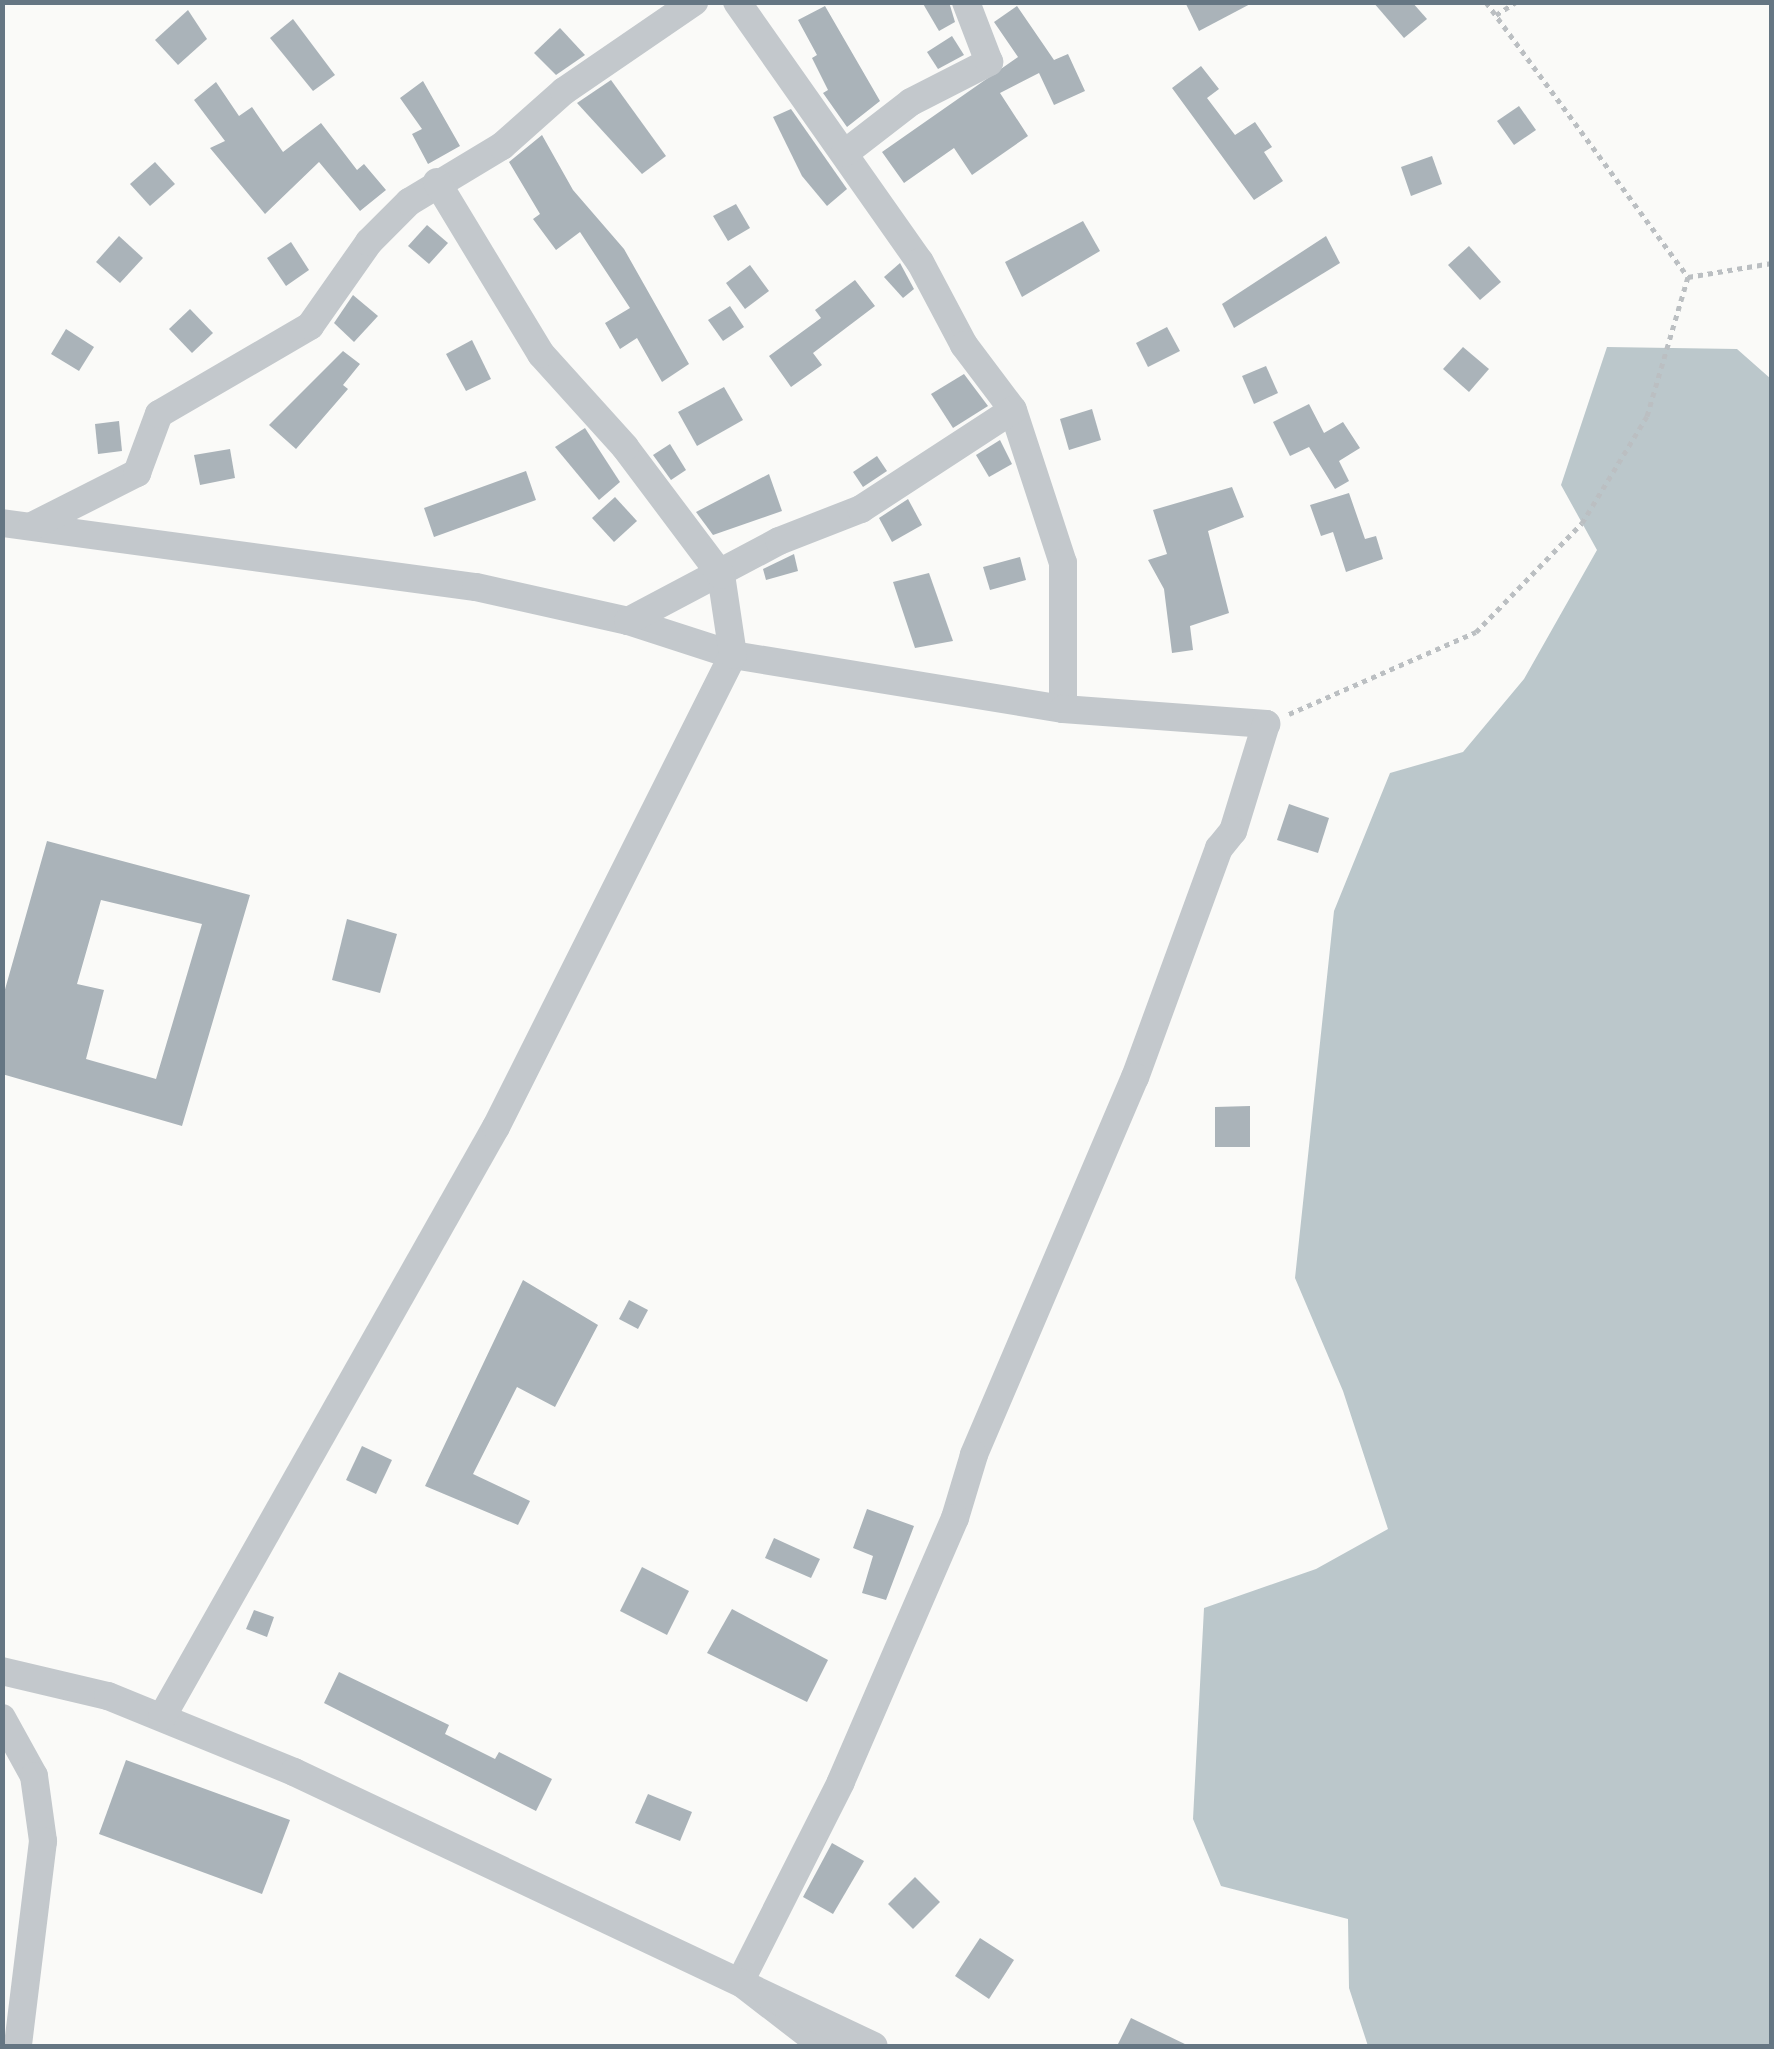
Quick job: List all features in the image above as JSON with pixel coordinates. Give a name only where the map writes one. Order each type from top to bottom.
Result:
[{"type":"street","points":[[32,526],[137,473],[159,414],[310,326],[369,242],[437,182],[502,146],[564,91],[694,2]]},
{"type":"street","points":[[737,2],[845,152],[1013,410],[1063,563],[1062,709]]},
{"type":"street","points":[[845,152],[911,102],[989,62],[966,2]]},
{"type":"street","points":[[162,1716],[496,1127],[732,655],[721,576],[625,447],[541,354],[437,182]]},
{"type":"street","points":[[628,621],[721,576],[779,541],[861,509],[1013,410]]},
{"type":"street","points":[[2,523],[476,587],[628,621],[732,655],[1062,709],[1266,724],[1232,831],[1219,848],[1135,1077],[940,1555],[841,1782],[740,1982]]},
{"type":"street","points":[[2,1671],[162,1716],[486,1858],[874,2046]]},
{"type":"street","points":[[2,1718],[34,1776],[43,1841],[18,2046]]},
{"type":"street","points":[[740,1982],[823,2046]]},
{"type":"path","points":[[1486,2],[1688,277]]},
{"type":"path","points":[[1496,15],[1516,2]]},
{"type":"path","points":[[1688,277],[1772,263]]},
{"type":"path","points":[[1266,724],[1476,632],[1582,523],[1647,416],[1688,277]]},
{"type":"shaded area","points":[[1607,347],[1737,349],[1771,379],[1771,2046],[1368,2046],[1349,1988],[1348,1919],[1221,1886],[1193,1819],[1204,1608],[1316,1569],[1388,1529],[1343,1391],[1295,1278],[1334,911],[1390,773],[1463,752],[1524,679],[1597,550],[1561,485]]},
{"type":"building","points":[[922,2],[949,2],[955,22],[939,31]]},
{"type":"building","points":[[1185,2],[1254,2],[1199,31]]},
{"type":"building","points":[[1373,2],[1412,2],[1427,19],[1404,38]]},
{"type":"building","points":[[825,6],[880,101],[847,127],[823,93],[828,90],[812,58],[817,55],[798,20]]},
{"type":"building","points":[[1017,6],[1054,60],[1068,54],[1085,91],[1054,105],[1039,73],[1000,93],[1028,136],[972,175],[954,148],[904,183],[882,152],[1018,57],[994,22]]},
{"type":"building","points":[[188,10],[207,39],[178,65],[155,40]]},
{"type":"building","points":[[293,19],[335,75],[313,91],[270,38]]},
{"type":"building","points":[[560,28],[585,55],[556,75],[534,53]]},
{"type":"building","points":[[952,36],[964,55],[938,69],[927,52]]},
{"type":"building","points":[[1201,66],[1219,89],[1207,98],[1235,135],[1255,122],[1272,147],[1264,152],[1283,181],[1254,200],[1172,88]]},
{"type":"building","points":[[611,80],[666,156],[642,174],[577,103]]},
{"type":"building","points":[[423,81],[460,146],[428,164],[412,134],[422,129],[400,98]]},
{"type":"building","points":[[216,82],[239,116],[252,107],[283,152],[321,123],[357,170],[364,164],[386,190],[360,211],[319,162],[265,214],[210,148],[225,141],[194,100]]},
{"type":"building","points":[[1519,106],[1536,130],[1514,145],[1497,121]]},
{"type":"building","points":[[791,109],[847,189],[827,206],[802,176],[773,117]]},
{"type":"building","points":[[542,135],[573,190],[624,249],[689,364],[662,382],[637,338],[620,349],[605,323],[630,308],[580,232],[556,250],[533,219],[540,214],[509,162]]},
{"type":"building","points":[[1432,156],[1442,184],[1411,196],[1401,167]]},
{"type":"building","points":[[155,162],[175,184],[150,206],[130,184]]},
{"type":"building","points":[[736,204],[750,228],[728,241],[713,216]]},
{"type":"building","points":[[1083,221],[1100,251],[1022,297],[1005,262]]},
{"type":"building","points":[[427,225],[448,243],[429,264],[408,246]]},
{"type":"building","points":[[119,236],[143,258],[120,283],[96,262]]},
{"type":"building","points":[[1326,236],[1340,263],[1234,328],[1222,304]]},
{"type":"building","points":[[291,242],[309,270],[286,286],[267,258]]},
{"type":"building","points":[[1469,246],[1501,282],[1480,300],[1448,265]]},
{"type":"building","points":[[900,263],[914,289],[903,298],[884,277]]},
{"type":"building","points":[[750,265],[769,291],[745,309],[726,283]]},
{"type":"building","points":[[855,280],[875,306],[813,353],[822,365],[791,387],[769,356],[821,318],[815,310]]},
{"type":"building","points":[[353,295],[378,316],[354,342],[334,323]]},
{"type":"building","points":[[730,306],[744,327],[723,341],[708,320]]},
{"type":"building","points":[[190,309],[213,333],[192,353],[169,329]]},
{"type":"building","points":[[1167,327],[1180,351],[1148,367],[1136,343]]},
{"type":"building","points":[[66,329],[94,347],[79,371],[51,354]]},
{"type":"building","points":[[472,340],[491,379],[466,391],[446,354]]},
{"type":"building","points":[[1463,347],[1489,369],[1469,392],[1443,369]]},
{"type":"building","points":[[343,351],[360,364],[343,385],[348,389],[296,449],[269,425]]},
{"type":"building","points":[[1266,366],[1278,393],[1254,404],[1242,376]]},
{"type":"building","points":[[964,374],[988,406],[953,428],[931,394]]},
{"type":"building","points":[[724,387],[743,420],[697,446],[678,412]]},
{"type":"building","points":[[1309,404],[1324,433],[1343,422],[1360,448],[1339,461],[1349,481],[1335,489],[1309,447],[1290,456],[1273,422]]},
{"type":"building","points":[[1092,409],[1101,440],[1069,450],[1060,419]]},
{"type":"building","points":[[119,421],[122,451],[98,454],[95,424]]},
{"type":"building","points":[[585,428],[620,482],[599,500],[555,447]]},
{"type":"building","points":[[1000,440],[1012,464],[989,477],[976,455]]},
{"type":"building","points":[[670,444],[686,470],[671,480],[653,455]]},
{"type":"building","points":[[230,449],[235,478],[200,485],[194,455]]},
{"type":"building","points":[[877,456],[887,471],[863,487],[853,472]]},
{"type":"building","points":[[526,471],[536,500],[434,537],[424,508]]},
{"type":"building","points":[[769,474],[782,511],[713,535],[696,512]]},
{"type":"building","points":[[1232,487],[1244,517],[1208,531],[1229,613],[1190,626],[1193,650],[1172,653],[1164,589],[1148,560],[1167,554],[1153,510]]},
{"type":"building","points":[[1349,493],[1365,539],[1376,536],[1383,559],[1346,572],[1333,532],[1321,536],[1310,505]]},
{"type":"building","points":[[615,497],[637,521],[614,542],[592,518]]},
{"type":"building","points":[[908,499],[922,525],[892,542],[879,518]]},
{"type":"building","points":[[794,554],[798,571],[766,580],[763,569]]},
{"type":"building","points":[[1020,557],[1026,580],[990,590],[983,567]]},
{"type":"building","points":[[929,573],[953,641],[915,648],[893,582]]},
{"type":"building","points":[[1289,804],[1329,818],[1318,853],[1277,840]]},
{"type":"building","points":[[47,841],[250,895],[182,1126],[2,1074],[2,1000]],"holes":[[[101,900],[202,924],[156,1079],[86,1059],[104,990],[77,984]]]},
{"type":"building","points":[[347,919],[397,934],[380,993],[332,980]]},
{"type":"building","points":[[1250,1106],[1250,1147],[1215,1147],[1215,1107]]},
{"type":"building","points":[[523,1280],[598,1325],[555,1407],[517,1387],[473,1474],[530,1501],[518,1525],[425,1486]]},
{"type":"building","points":[[629,1300],[648,1310],[638,1329],[619,1319]]},
{"type":"building","points":[[362,1446],[392,1460],[376,1494],[346,1480]]},
{"type":"building","points":[[867,1509],[914,1526],[886,1600],[862,1593],[873,1556],[853,1548]]},
{"type":"building","points":[[774,1538],[820,1559],[811,1578],[765,1558]]},
{"type":"building","points":[[642,1567],[689,1591],[667,1635],[620,1611]]},
{"type":"building","points":[[732,1609],[828,1660],[807,1702],[707,1653]]},
{"type":"building","points":[[254,1610],[274,1617],[267,1637],[246,1629]]},
{"type":"building","points":[[339,1672],[449,1725],[445,1734],[495,1759],[499,1752],[552,1779],[536,1811],[324,1703]]},
{"type":"building","points":[[126,1760],[290,1820],[262,1894],[99,1834]]},
{"type":"building","points":[[648,1794],[692,1812],[680,1841],[635,1823]]},
{"type":"building","points":[[832,1843],[864,1861],[833,1914],[803,1897]]},
{"type":"building","points":[[915,1877],[940,1902],[913,1929],[888,1904]]},
{"type":"building","points":[[980,1938],[1014,1960],[989,1999],[955,1976]]},
{"type":"building","points":[[1131,2018],[1189,2046],[1117,2046]]}]
